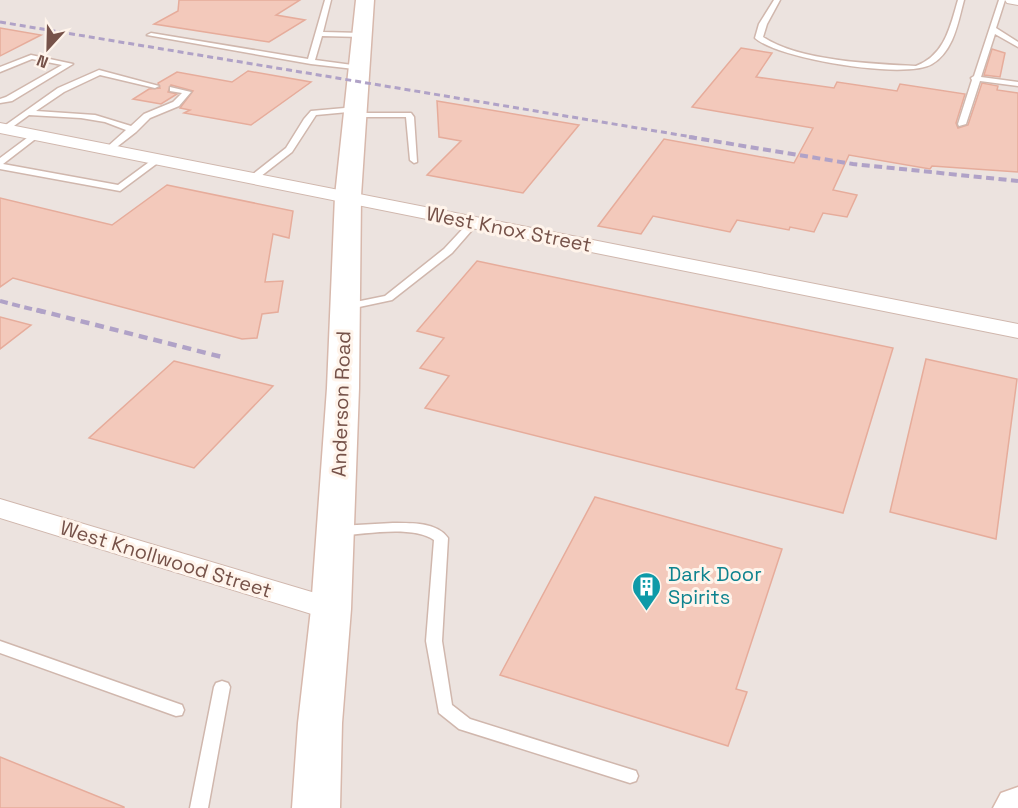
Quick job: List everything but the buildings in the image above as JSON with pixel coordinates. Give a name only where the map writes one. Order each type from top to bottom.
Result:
[{"type":"street","name":"Anderson Road","points":[[316,808],[320,723],[331,609],[348,196],[365,0]]},
{"type":"street","points":[[1012,0],[1018,1]]},
{"type":"street","name":"West Knox Street","points":[[2,128],[1018,331]]},
{"type":"street","name":"West Knollwood Street","points":[[0,508],[331,609]]},
{"type":"lane","points":[[311,62],[328,0]]},
{"type":"lane","points":[[777,0],[763,24],[759,38],[764,44],[777,49],[826,59],[917,68],[929,65],[943,53],[961,0]]},
{"type":"lane","points":[[962,124],[1002,0]]},
{"type":"lane","points":[[994,30],[1018,45]]},
{"type":"lane","points":[[318,34],[362,35]]},
{"type":"lane","points":[[151,35],[360,68]]},
{"type":"lane","points":[[0,70],[31,57],[69,64],[9,99],[0,101]]},
{"type":"lane","points":[[2,128],[61,90],[99,72],[154,86]]},
{"type":"lane","points":[[975,78],[1018,84]]},
{"type":"lane","points":[[109,150],[147,116],[176,104],[187,92],[173,89]]},
{"type":"lane","points":[[254,178],[289,150],[308,119],[315,113],[356,112],[408,115],[414,160]]},
{"type":"lane","points":[[27,113],[84,115],[108,120],[133,130]]},
{"type":"lane","points":[[0,164],[35,135]]},
{"type":"lane","points":[[0,164],[120,188],[159,159]]},
{"type":"lane","points":[[345,307],[388,298],[448,251],[474,222]]},
{"type":"lane","points":[[335,531],[400,528],[432,531],[441,538],[434,640],[445,708],[459,722],[630,776]]},
{"type":"lane","points":[[0,647],[176,710]]},
{"type":"lane","points":[[199,808],[222,687]]},
{"type":"shaded area","points":[[0,0],[1018,0],[1018,808],[0,808]]},
{"type":"railway","points":[[0,22],[698,138]]},
{"type":"railway","points":[[689,137],[853,164],[1018,181]]},
{"type":"railway","points":[[0,301],[43,312]]},
{"type":"railway","points":[[37,310],[226,358]]},
{"type":"place","name":"Dark Door Spirits","points":[[647,612]]}]
